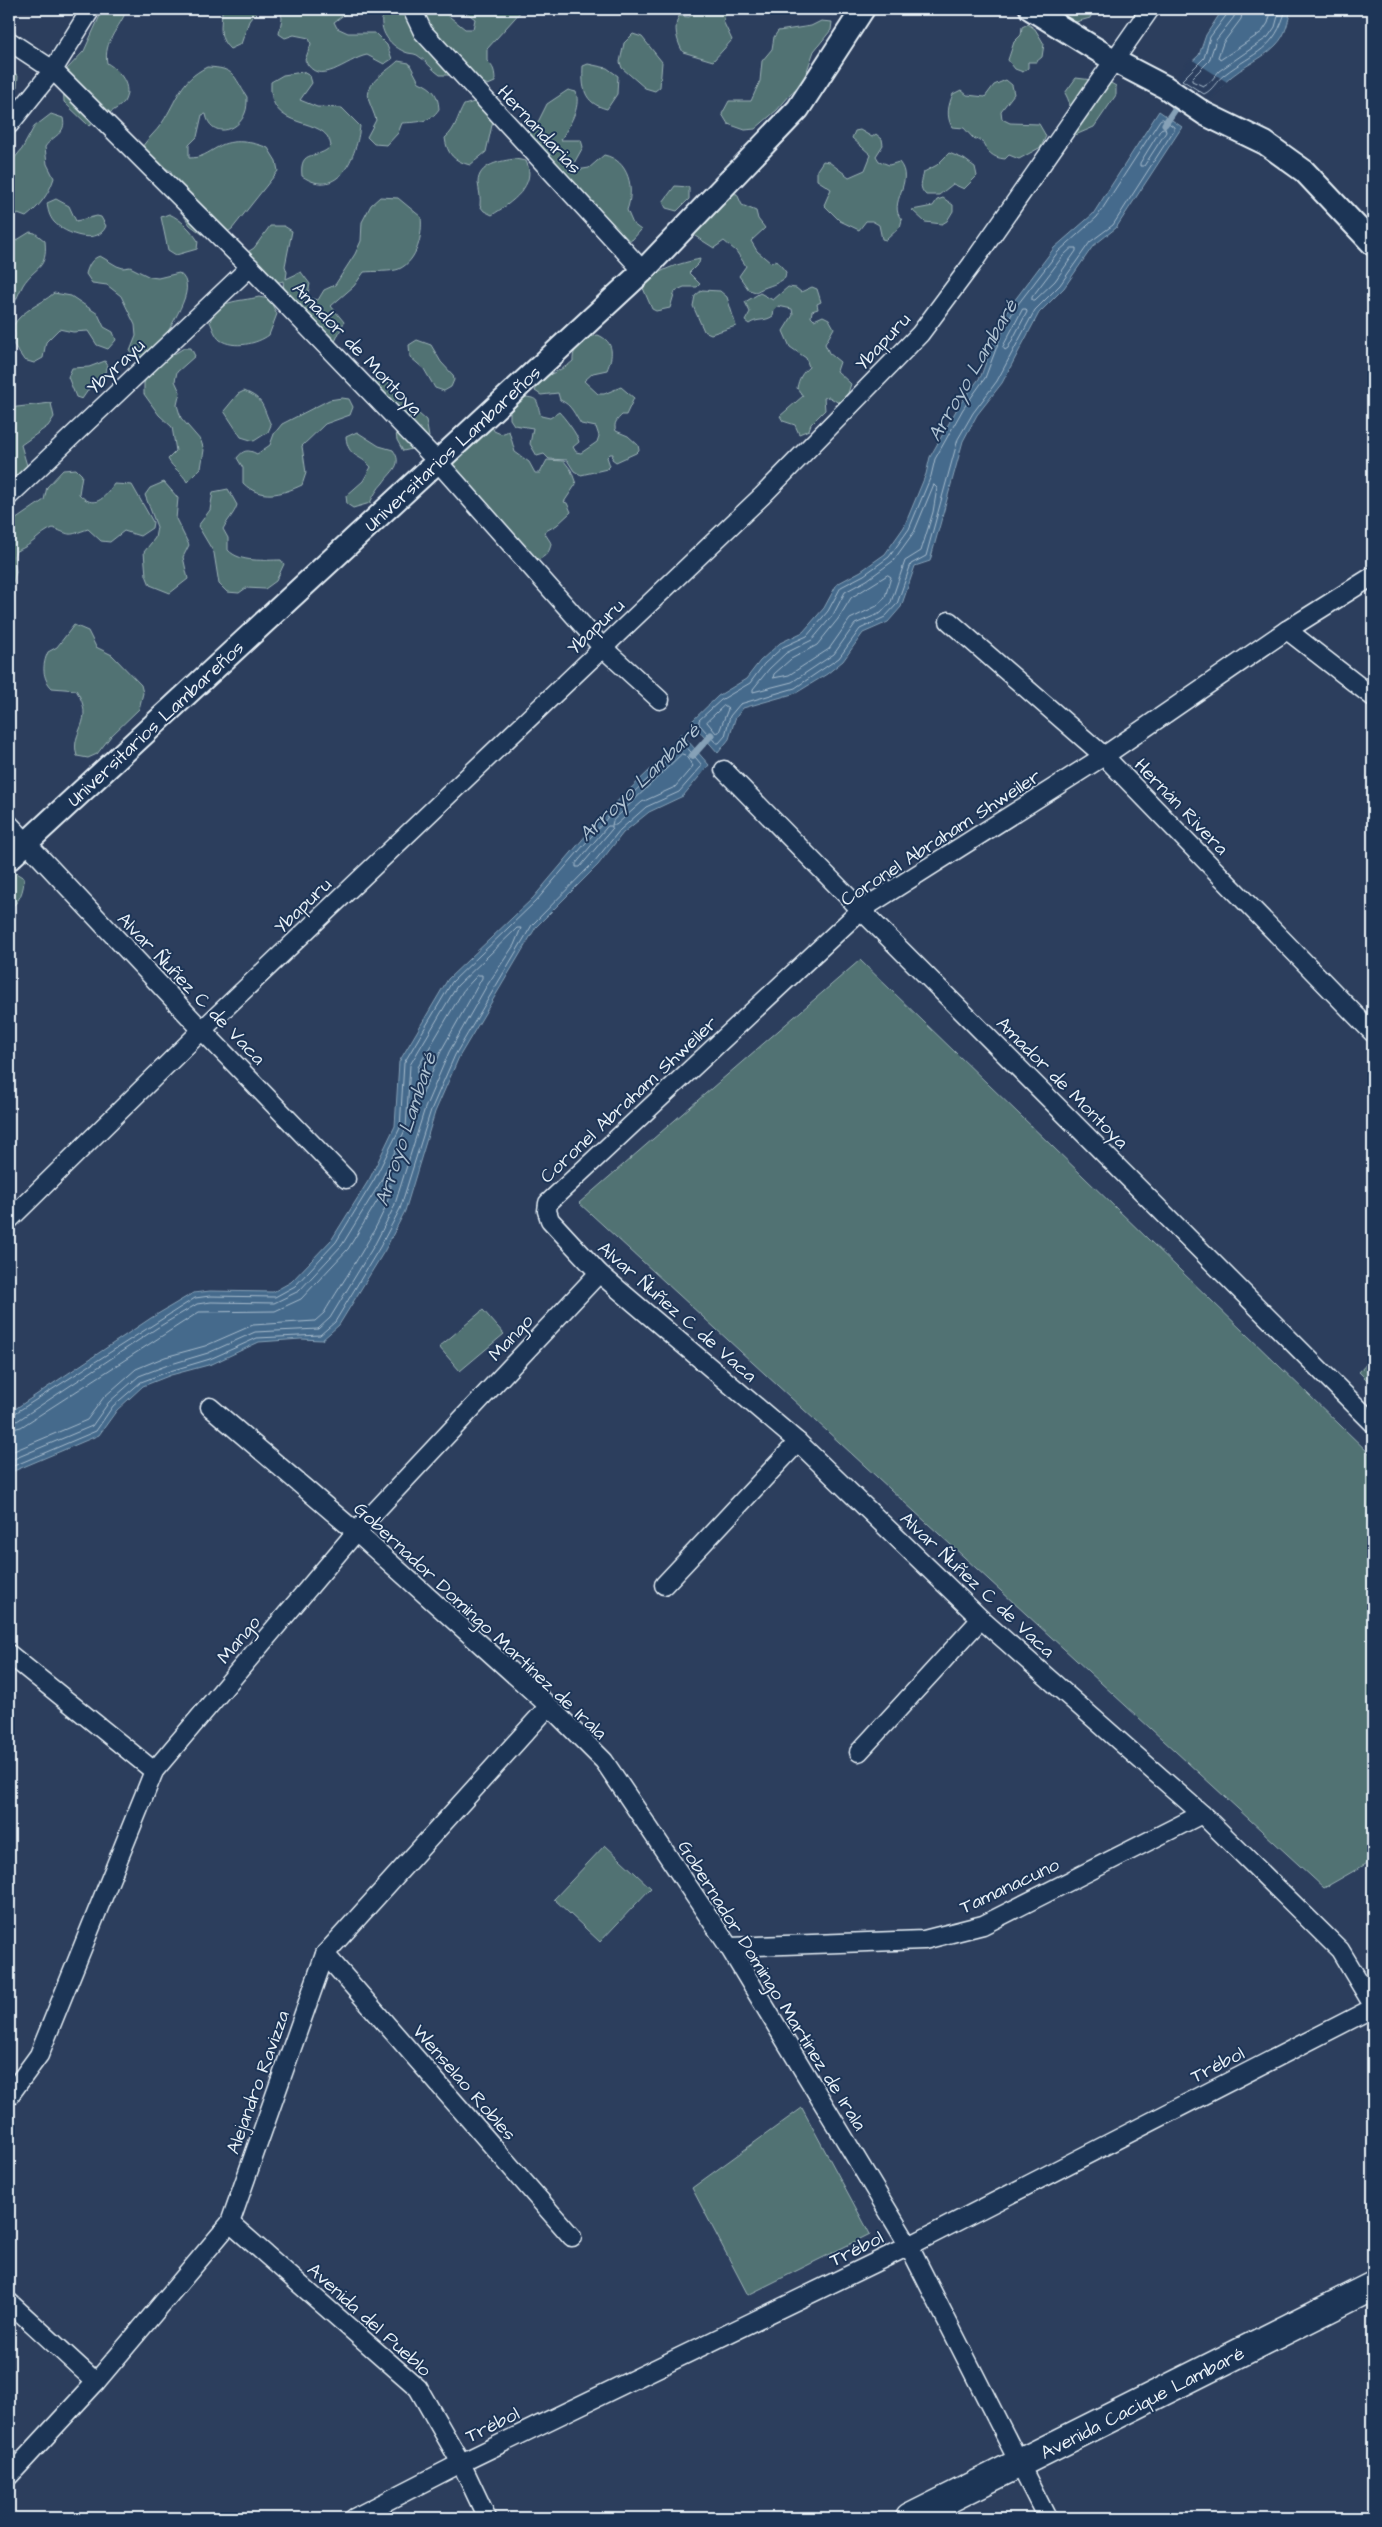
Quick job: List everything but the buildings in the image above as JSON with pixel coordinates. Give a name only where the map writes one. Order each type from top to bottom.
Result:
[{"type":"main road","name":"Avenida Cacique Lambaré","points":[[910,2518],[1024,2472],[1158,2405],[1323,2322],[1373,2286]]},
{"type":"main road","name":"Avenida Cacique Lambaré","points":[[1323,2322],[1373,2307]]},
{"type":"main road","name":"Avenida Cacique Lambaré","points":[[951,2518],[1024,2472]]},
{"type":"street","points":[[9,125],[54,70],[91,9]]},
{"type":"street","name":"Universitarios Lambareños","points":[[9,859],[643,271],[798,109],[863,9]]},
{"type":"street","points":[[1032,9],[1115,62],[1165,87],[1205,114],[1264,143],[1304,171],[1373,244]]},
{"type":"street","name":"Ybapuru","points":[[9,1220],[202,1030],[762,496],[920,334],[1115,62],[1150,9]]},
{"type":"street","name":"Hernandarias","points":[[412,10],[423,32],[643,271]]},
{"type":"street","name":"Amador de Montoya","points":[[9,41],[54,70],[250,267],[437,462],[603,648],[660,700]]},
{"type":"street","name":"Ybyrayu","points":[[9,496],[250,267]]},
{"type":"street","name":"Coronel Abraham Shweiler","points":[[548,1203],[861,910],[1104,756],[1287,630],[1373,576]]},
{"type":"street","name":"Hernán Rivera","points":[[950,621],[1104,756],[1373,1033]]},
{"type":"street","points":[[1287,630],[1373,697]]},
{"type":"street","name":"Amador de Montoya","points":[[724,770],[861,910],[1373,1422]]},
{"type":"street","name":"Alvar Ñuñez C de Vaca","points":[[9,824],[346,1180]]},
{"type":"street","name":"Alvar Ñuñez C de Vaca","points":[[548,1203],[547,1211],[550,1220],[599,1273],[798,1442],[981,1619],[1202,1814],[1340,1950],[1373,2007]]},
{"type":"street","name":"Mango","points":[[9,2096],[40,2056],[154,1771],[356,1532],[599,1273]]},
{"type":"street","name":"Gobernador Domingo Martínez de Irala","points":[[210,1407],[356,1532],[549,1706],[604,1761],[729,1947],[909,2246],[1046,2518]]},
{"type":"street","points":[[664,1585],[798,1442]]},
{"type":"street","points":[[859,1752],[981,1619]]},
{"type":"street","points":[[9,1654],[154,1771]]},
{"type":"street","name":"Alejandro Ravizza","points":[[9,2476],[96,2382],[230,2222],[326,1954],[549,1706]]},
{"type":"street","name":"Tamanacuno","points":[[729,1947],[924,1940],[983,1925],[1202,1814]]},
{"type":"street","name":"Wenselao Robles","points":[[326,1954],[572,2237]]},
{"type":"street","name":"Trébol","points":[[354,2518],[461,2463],[909,2246],[1373,2007]]},
{"type":"street","name":"Avenida del Pueblo","points":[[230,2222],[418,2388],[461,2463],[487,2518]]},
{"type":"street","points":[[9,2302],[96,2382]]},
{"type":"green space","points":[[103,9],[127,9],[110,41],[106,55],[107,63],[124,80],[127,90],[122,104],[89,126],[64,102],[63,80],[67,69],[84,51]]},
{"type":"green space","points":[[222,9],[258,9],[249,21],[241,44],[230,49],[223,40],[222,35]]},
{"type":"green space","points":[[280,9],[360,9],[345,14],[334,22],[337,28],[348,33],[375,33],[387,45],[392,59],[384,64],[367,55],[333,70],[318,72],[311,68],[305,60],[311,44],[309,38],[294,35],[285,38],[279,34],[282,18]]},
{"type":"green space","points":[[384,9],[440,9],[465,29],[473,29],[475,19],[462,9],[523,9],[487,49],[487,61],[493,68],[495,78],[495,82],[488,85],[465,77],[440,75],[417,55],[406,53],[393,45],[383,29],[382,16]]},
{"type":"green space","points":[[697,9],[744,9],[727,10],[723,21],[732,40],[713,61],[683,52],[679,44],[676,25],[679,16],[689,17],[698,11]]},
{"type":"green space","points":[[813,9],[842,9],[833,15]]},
{"type":"green space","points":[[1050,9],[1094,9],[1090,18],[1069,24]]},
{"type":"green space","points":[[821,21],[832,22],[831,30],[814,51],[804,79],[777,110],[755,129],[745,130],[728,124],[722,114],[729,101],[751,101],[760,81],[762,61],[772,49],[774,37],[778,31],[811,26]]},
{"type":"green space","points":[[1028,24],[1035,29],[1044,44],[1042,57],[1036,62],[1028,62],[1028,68],[1023,72],[1015,69],[1008,60],[1014,42],[1021,35],[1022,27]]},
{"type":"green space","points":[[633,34],[642,37],[662,62],[660,87],[655,91],[645,88],[622,68],[620,62],[624,43]]},
{"type":"green space","points":[[398,61],[409,63],[419,82],[434,92],[439,109],[432,117],[427,119],[418,122],[402,123],[398,133],[387,145],[374,144],[367,137],[376,120],[368,94],[373,83]]},
{"type":"green space","points":[[588,64],[607,68],[618,76],[617,94],[607,109],[593,103],[586,93],[583,81],[583,66]]},
{"type":"green space","points":[[207,67],[223,69],[236,78],[247,97],[246,110],[237,125],[224,130],[218,130],[213,127],[206,114],[202,115],[197,137],[189,145],[189,158],[201,156],[224,144],[236,142],[250,143],[268,148],[276,161],[278,171],[232,229],[226,233],[202,234],[190,225],[171,196],[171,171],[153,162],[142,147],[162,123],[180,91],[190,78]]},
{"type":"green space","points":[[9,68],[18,76],[16,97],[9,108]]},
{"type":"green space","points":[[303,72],[310,76],[312,83],[300,100],[317,107],[342,108],[360,126],[355,150],[350,161],[336,179],[326,183],[315,182],[302,176],[302,167],[303,161],[306,158],[321,153],[331,146],[327,136],[319,130],[287,117],[278,110],[272,99],[271,82],[283,75]]},
{"type":"green space","points":[[1076,78],[1109,82],[1116,86],[1116,95],[1094,127],[1066,139],[1071,110],[1065,93]]},
{"type":"green space","points":[[1006,80],[1012,85],[1014,94],[1001,111],[1002,119],[1010,123],[1039,124],[1046,136],[1041,147],[1019,159],[1009,155],[1005,159],[993,156],[982,141],[973,138],[964,128],[952,127],[948,115],[953,94],[961,90],[967,95],[985,97],[994,85]]},
{"type":"green space","points":[[568,90],[576,92],[577,105],[576,111],[561,140],[581,140],[583,147],[573,165],[577,170],[589,168],[604,155],[612,158],[624,169],[630,185],[627,210],[633,224],[641,230],[632,240],[622,240],[532,150],[518,149],[518,139],[535,128],[547,104]]},
{"type":"green space","points":[[481,100],[494,116],[486,152],[470,165],[452,156],[445,138],[454,127],[464,105]]},
{"type":"green space","points":[[51,114],[63,118],[64,123],[61,131],[45,147],[47,164],[54,178],[43,200],[26,217],[15,213],[9,205],[9,165],[22,149],[34,127]]},
{"type":"green space","points":[[860,130],[872,137],[876,134],[882,139],[883,145],[876,156],[879,161],[889,165],[899,162],[903,170],[903,185],[897,207],[902,220],[900,227],[886,240],[882,239],[879,225],[872,221],[866,221],[859,230],[840,221],[824,205],[831,189],[817,180],[817,170],[823,161],[829,162],[849,177],[865,170],[871,155],[852,138],[855,131]]},
{"type":"green space","points":[[949,153],[964,159],[975,167],[977,176],[964,189],[953,184],[939,195],[926,195],[921,187],[924,172],[937,165]]},
{"type":"green space","points":[[515,159],[526,161],[529,170],[526,185],[514,199],[492,215],[484,211],[480,206],[479,177],[491,165]]},
{"type":"green space","points":[[675,186],[689,187],[689,199],[677,211],[666,208],[663,202]]},
{"type":"green space","points":[[731,193],[737,194],[742,205],[756,211],[758,219],[765,228],[751,241],[757,251],[771,263],[776,260],[786,272],[785,278],[781,281],[756,292],[749,290],[739,276],[746,266],[736,251],[724,241],[714,248],[695,236],[694,232]]},
{"type":"green space","points":[[380,197],[398,198],[421,217],[418,247],[410,260],[399,269],[364,272],[354,286],[331,306],[344,322],[333,346],[284,290],[283,281],[276,283],[243,255],[254,248],[270,226],[284,226],[292,231],[285,266],[287,272],[286,279],[301,272],[310,284],[307,298],[318,300],[324,290],[335,285],[355,254],[361,241],[362,222],[371,205]]},
{"type":"green space","points":[[943,198],[953,205],[953,211],[947,221],[942,224],[925,222],[912,210],[933,206],[937,200]]},
{"type":"green space","points":[[56,199],[69,206],[76,221],[97,216],[101,217],[106,226],[96,236],[89,237],[73,234],[54,222],[49,213],[47,203]]},
{"type":"green space","points":[[169,214],[182,222],[192,233],[198,241],[197,249],[176,255],[168,250],[161,217]]},
{"type":"green space","points":[[30,232],[35,233],[45,241],[45,257],[40,267],[23,285],[9,313],[9,245]]},
{"type":"green space","points":[[100,256],[117,266],[123,268],[130,267],[150,277],[158,278],[179,273],[185,280],[185,298],[162,347],[149,356],[133,357],[130,351],[136,336],[135,325],[121,296],[107,285],[92,283],[86,274],[91,263]]},
{"type":"green space","points":[[700,259],[699,263],[689,273],[700,284],[697,287],[684,287],[675,291],[670,308],[656,311],[652,309],[643,288],[647,282],[653,276],[668,268]]},
{"type":"green space","points":[[788,287],[796,288],[801,292],[812,287],[817,289],[821,302],[817,304],[818,309],[812,311],[811,317],[814,320],[823,316],[829,319],[834,328],[825,344],[829,353],[840,362],[837,371],[851,384],[848,393],[839,403],[829,397],[824,398],[825,410],[811,424],[809,430],[799,434],[795,425],[783,421],[780,416],[803,396],[797,388],[801,376],[809,367],[806,358],[790,347],[783,331],[793,315],[792,309],[778,306],[770,318],[749,324],[745,321],[750,312],[745,302],[760,293],[773,300]]},
{"type":"green space","points":[[702,290],[720,291],[727,297],[736,326],[711,334],[704,331],[693,306],[695,296]]},
{"type":"green space","points":[[54,293],[71,296],[98,314],[104,327],[113,332],[116,340],[108,349],[97,345],[88,331],[73,332],[59,329],[46,342],[43,358],[34,363],[24,360],[14,345],[15,334],[13,326],[26,312]]},
{"type":"green space","points":[[259,297],[269,299],[277,314],[269,335],[252,343],[238,345],[220,340],[210,322],[217,309],[229,303]]},
{"type":"green space","points":[[598,335],[604,338],[610,345],[609,365],[607,370],[593,373],[584,381],[598,394],[604,394],[621,387],[634,398],[626,415],[622,415],[616,422],[615,428],[616,431],[628,436],[638,445],[639,450],[616,462],[612,459],[613,454],[610,454],[607,457],[610,466],[607,469],[581,475],[574,471],[567,460],[549,459],[544,454],[537,456],[530,444],[533,428],[514,425],[510,419],[510,412],[525,397],[534,399],[537,402],[541,416],[550,418],[559,412],[564,418],[578,439],[579,442],[573,447],[576,452],[581,453],[597,442],[599,436],[596,427],[581,424],[570,407],[560,400],[558,393],[541,395],[535,391],[546,377],[573,361],[577,347],[584,340]]},
{"type":"green space","points":[[417,340],[431,345],[441,362],[453,375],[454,380],[451,387],[444,391],[435,388],[424,369],[410,357],[409,345]]},
{"type":"green space","points":[[184,348],[191,348],[195,356],[177,372],[175,381],[180,392],[177,405],[181,418],[201,441],[204,450],[201,468],[187,482],[168,459],[176,451],[172,427],[159,415],[144,394],[144,383],[149,373],[161,362]]},
{"type":"green space","points":[[105,361],[108,366],[103,376],[93,383],[82,399],[76,397],[68,377],[72,368],[89,367]]},
{"type":"green space","points":[[375,376],[387,380],[395,393],[426,420],[429,437],[417,448],[403,451],[397,440],[393,413],[374,410]]},
{"type":"green space","points":[[244,391],[256,397],[264,408],[271,425],[268,432],[254,441],[241,437],[224,411],[238,394]]},
{"type":"green space","points":[[349,399],[353,407],[350,415],[325,424],[302,446],[306,473],[302,485],[279,493],[264,494],[256,492],[243,483],[243,468],[237,458],[241,453],[251,451],[257,454],[270,445],[274,434],[282,424],[329,400]]},
{"type":"green space","points":[[51,403],[54,417],[48,426],[21,445],[28,469],[9,486],[9,408]]},
{"type":"green space","points":[[491,424],[494,431],[501,434],[509,431],[515,452],[529,462],[535,473],[540,473],[547,460],[564,461],[571,470],[576,484],[564,502],[567,503],[571,512],[557,525],[544,532],[551,543],[549,550],[542,558],[532,563],[449,464]]},
{"type":"green space","points":[[357,432],[379,446],[393,450],[396,455],[397,464],[377,490],[370,503],[353,508],[347,504],[346,496],[363,481],[371,467],[352,452],[347,444],[346,437]]},
{"type":"green space","points":[[76,469],[82,475],[79,494],[89,501],[98,501],[114,484],[132,485],[153,522],[152,528],[140,536],[124,531],[110,542],[101,541],[88,529],[70,534],[53,528],[27,546],[16,551],[14,556],[16,572],[12,586],[9,586],[9,524],[44,500],[47,487],[63,470]]},
{"type":"green space","points":[[164,482],[178,498],[176,519],[189,545],[183,557],[188,579],[170,593],[150,585],[146,575],[144,552],[155,538],[157,527],[145,495],[150,488]]},
{"type":"green space","points":[[228,489],[237,505],[223,529],[228,538],[228,550],[246,559],[281,560],[284,564],[276,581],[265,589],[246,588],[239,593],[227,592],[219,584],[214,553],[198,526],[210,510],[213,492]]},
{"type":"green space","points":[[74,625],[88,631],[96,647],[112,655],[141,685],[143,693],[139,709],[111,736],[97,754],[88,758],[77,756],[76,747],[76,739],[83,719],[82,701],[76,690],[52,688],[46,680],[44,671],[48,652],[57,647]]},
{"type":"green space","points":[[14,872],[24,878],[24,882],[19,899],[9,909],[9,876]]},
{"type":"green space","points":[[860,960],[1373,1457],[1373,1860],[1324,1888],[579,1203]]},
{"type":"green space","points":[[483,1310],[504,1334],[460,1371],[439,1347]]},
{"type":"green space","points":[[1373,1357],[1373,1386],[1359,1372]]},
{"type":"green space","points":[[605,1845],[651,1888],[600,1942],[554,1899]]},
{"type":"green space","points":[[802,2108],[870,2234],[748,2295],[692,2188]]},
{"type":"water","points":[[1227,9],[1291,9],[1284,33],[1276,45],[1232,76],[1220,89],[1183,70],[1199,55],[1206,35],[1219,15]]},
{"type":"water","points":[[1159,111],[1182,127],[1116,228],[1093,246],[1064,288],[1039,313],[1002,383],[977,415],[963,441],[930,561],[915,566],[901,607],[888,622],[863,633],[843,661],[827,674],[796,693],[743,708],[735,719],[729,739],[718,753],[691,722],[718,696],[746,679],[760,661],[780,643],[803,632],[824,608],[837,584],[861,571],[885,554],[904,527],[926,474],[930,457],[958,407],[981,376],[997,331],[1011,305],[1054,248],[1093,214]]},
{"type":"water","points":[[681,733],[709,765],[683,796],[649,812],[623,833],[598,865],[536,927],[459,1057],[435,1112],[405,1211],[385,1250],[339,1325],[322,1340],[301,1339],[259,1342],[212,1364],[171,1375],[143,1386],[117,1410],[99,1435],[9,1473],[9,1413],[151,1318],[193,1293],[210,1291],[273,1292],[291,1282],[332,1239],[370,1178],[395,1126],[399,1062],[448,979],[533,898],[604,814],[673,748]]},
{"type":"pier","points":[[1191,59],[1227,82],[1207,103],[1171,82]]},
{"type":"waterway","name":"Arroyo Lambaré","points":[[1165,124],[1180,102]]},
{"type":"waterway","name":"Arroyo Lambaré","points":[[692,756],[711,735]]}]
